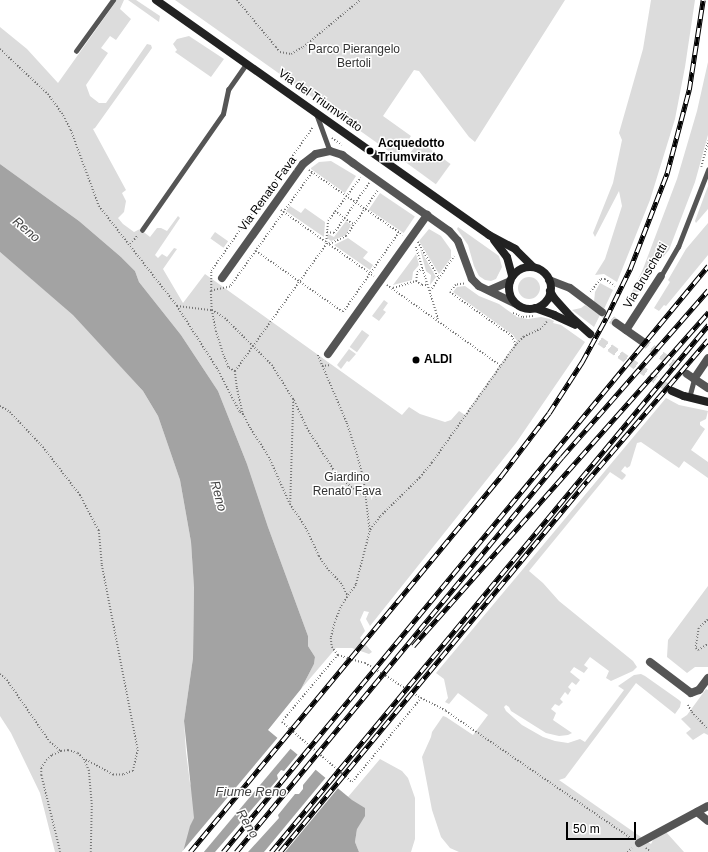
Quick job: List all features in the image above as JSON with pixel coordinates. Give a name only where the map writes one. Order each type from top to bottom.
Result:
[{"type":"main road","name":"Via del Triumvirato","points":[[156,0],[489,235],[515,249],[533,267]]},
{"type":"main road","name":"Via del Triumvirato","points":[[489,235],[507,256],[511,279]]},
{"type":"main road","points":[[535,308],[547,300],[550,291],[549,280],[544,273],[533,267],[521,269],[511,279],[509,292],[516,304],[526,309],[535,308],[554,314],[581,327]]},
{"type":"main road","points":[[550,291],[557,302],[581,327],[590,334]]},
{"type":"main road","points":[[672,391],[690,398],[708,402]]},
{"type":"street","name":"Via Renato Fava","points":[[222,278],[306,161],[316,154],[330,151]]},
{"type":"street","points":[[330,151],[342,155],[449,231],[458,241],[472,279],[479,286],[490,290],[516,304]]},
{"type":"street","points":[[328,354],[427,215]]},
{"type":"street","name":"Via Bruschetti","points":[[626,330],[661,276]]},
{"type":"street","points":[[490,290],[511,279]]},
{"type":"street","points":[[549,280],[570,288],[602,312]]},
{"type":"street","points":[[616,323],[642,341]]},
{"type":"street","points":[[694,379],[708,358]]},
{"type":"street","points":[[687,374],[708,388]]},
{"type":"street","points":[[650,662],[691,692],[698,690],[708,678]]},
{"type":"street","points":[[639,844],[708,806]]},
{"type":"street","points":[[697,812],[708,821]]},
{"type":"lane","points":[[76,51],[113,0]]},
{"type":"lane","points":[[142,230],[223,114],[228,90],[246,64]]},
{"type":"lane","points":[[317,113],[330,151]]},
{"type":"lane","name":"Via Bruschetti","points":[[661,276],[678,247],[708,170]]},
{"type":"lane","points":[[690,398],[694,379]]},
{"type":"path","points":[[237,0],[280,52],[291,54],[303,47],[360,0]]},
{"type":"path","points":[[0,49],[48,94],[62,113],[71,130],[99,206],[177,306],[217,368],[240,412],[243,414],[269,457],[290,504],[306,528],[319,556],[327,568],[341,583],[348,596]]},
{"type":"path","points":[[235,371],[230,368],[225,358],[212,310],[211,271],[316,124]]},
{"type":"path","points":[[700,170],[708,141]]},
{"type":"path","points":[[310,165],[307,168],[312,172],[404,236],[408,231]]},
{"type":"path","points":[[212,291],[230,287],[312,172]]},
{"type":"path","points":[[243,414],[236,388],[235,371],[327,243],[328,221],[361,177],[356,173]]},
{"type":"path","points":[[327,243],[346,236],[378,189]]},
{"type":"path","points":[[327,232],[334,233],[356,202]]},
{"type":"path","points":[[273,205],[501,366]]},
{"type":"path","points":[[335,211],[354,225]]},
{"type":"path","points":[[130,245],[142,230]]},
{"type":"path","points":[[256,251],[343,312],[399,232]]},
{"type":"path","points":[[437,321],[438,318],[414,243],[417,240],[439,278]]},
{"type":"path","points":[[430,291],[453,258],[454,253]]},
{"type":"path","points":[[416,281],[416,275],[423,268]]},
{"type":"path","points":[[588,294],[603,278],[615,286]]},
{"type":"path","points":[[392,289],[416,281]]},
{"type":"path","points":[[416,281],[422,285],[428,285]]},
{"type":"path","points":[[450,292],[512,336],[516,345]]},
{"type":"path","points":[[630,296],[636,301]]},
{"type":"path","points":[[177,306],[212,310],[225,318],[272,365],[293,398],[307,428],[339,478],[366,497]]},
{"type":"path","points":[[548,321],[541,330],[524,337],[516,345],[420,478],[380,517],[370,531],[356,585],[348,596],[335,622],[331,638],[332,647],[338,655],[365,663],[470,727],[639,844]]},
{"type":"path","points":[[318,355],[347,423],[357,454],[366,497],[370,531]]},
{"type":"path","points":[[322,366],[331,366]]},
{"type":"path","points":[[290,504],[293,398]]},
{"type":"path","points":[[0,406],[10,412],[52,459],[80,495],[99,530],[102,565],[138,750],[133,771],[123,775],[113,775],[78,753],[61,751],[50,742],[8,680],[0,674]]},
{"type":"path","points":[[708,620],[699,628],[696,648],[698,650],[708,644]]},
{"type":"path","points":[[338,655],[282,722],[352,782],[421,698]]},
{"type":"path","points":[[688,704],[692,712],[708,729]]},
{"type":"path","points":[[60,852],[41,775],[41,768],[46,760],[61,751]]},
{"type":"path","points":[[84,758],[89,770],[92,806],[91,852]]},
{"type":"green space","name":"Giardino Renato Fava","points":[[117,0],[124,0],[120,9],[131,19],[116,40],[110,36],[101,48],[108,53],[86,85],[90,96],[99,103],[106,103],[147,44],[151,45],[152,48],[93,129],[126,190],[122,193],[126,201],[124,212],[118,218],[123,224],[134,232],[140,229],[150,237],[157,228],[167,231],[178,216],[180,218],[155,255],[158,258],[162,254],[167,257],[174,248],[177,249],[163,269],[183,303],[205,274],[402,415],[409,407],[420,414],[445,422],[451,420],[459,411],[465,415],[517,341],[513,335],[453,292],[457,287],[465,286],[479,296],[499,304],[517,317],[528,319],[541,317],[550,319],[554,321],[553,323],[561,325],[585,342],[516,443],[370,626],[366,619],[369,612],[364,611],[360,620],[365,631],[360,638],[372,652],[369,654],[352,648],[336,648],[301,689],[314,664],[315,657],[308,646],[308,636],[268,527],[247,464],[218,391],[181,335],[139,282],[135,271],[79,221],[0,164],[0,27],[27,49],[58,83]]},
{"type":"green space","points":[[128,0],[136,0],[160,16],[159,22]]},
{"type":"green space","name":"Parco Pierangelo Bertoli","points":[[175,0],[565,0],[475,142],[469,137],[419,71],[414,70],[383,116],[411,136],[397,157]]},
{"type":"green space","points":[[651,0],[695,0],[685,67],[675,119],[650,200],[617,282],[604,274],[595,275],[605,259],[622,206],[619,191],[595,237],[593,233],[613,183],[622,140],[619,133],[643,49]]},
{"type":"green space","points":[[189,36],[224,59],[211,77],[175,52],[177,50],[173,44],[177,39]]},
{"type":"green space","points":[[708,62],[708,135],[695,182],[669,250],[663,257],[655,257],[639,292],[632,292],[643,269],[677,179],[697,111]]},
{"type":"green space","points":[[419,141],[451,164],[436,184],[404,161]]},
{"type":"green space","points":[[331,161],[356,176],[345,193],[311,169],[319,162]]},
{"type":"green space","points":[[708,186],[708,209],[696,223],[695,221]]},
{"type":"green space","points":[[380,193],[415,216],[404,233],[369,210]]},
{"type":"green space","points":[[290,206],[301,213],[305,208],[325,222],[324,237],[286,211]]},
{"type":"green space","points":[[346,221],[351,225],[346,235],[331,241],[327,238],[328,234],[334,237]]},
{"type":"green space","points":[[708,223],[708,255],[666,306],[664,305],[659,311],[654,308],[670,282],[668,280],[686,249]]},
{"type":"green space","points":[[458,227],[499,256],[502,267],[496,279],[491,281],[485,280],[479,276],[474,266],[468,245],[457,229]]},
{"type":"green space","points":[[429,229],[441,236],[451,250],[451,258],[439,274],[419,241]]},
{"type":"green space","points":[[215,232],[228,241],[224,248],[210,239]]},
{"type":"green space","points":[[348,238],[368,252],[363,258],[373,265],[370,270],[334,245]]},
{"type":"green space","points":[[420,249],[436,277],[430,285],[431,275],[426,271]]},
{"type":"green space","points":[[0,252],[74,315],[143,391],[158,416],[180,480],[191,542],[194,588],[193,658],[184,721],[190,783],[219,852],[55,852],[40,793],[11,733],[0,716]]},
{"type":"green space","points":[[416,254],[419,265],[413,272],[412,280],[393,285]]},
{"type":"green space","points":[[529,277],[533,278],[539,284],[539,292],[533,298],[529,299],[525,298],[519,292],[518,288],[519,284],[525,278]]},
{"type":"green space","points":[[600,283],[613,290],[604,309],[594,302],[595,292]]},
{"type":"green space","points":[[384,300],[388,303],[383,310],[386,312],[379,321],[372,316]]},
{"type":"green space","points":[[585,305],[600,315],[594,327],[572,310],[581,308]]},
{"type":"green space","points":[[362,330],[369,335],[357,352],[350,347]]},
{"type":"green space","points":[[349,349],[356,354],[349,362],[347,361],[341,369],[337,365]]},
{"type":"green space","points":[[666,398],[679,405],[708,411],[706,419],[700,422],[700,425],[705,429],[691,450],[708,462],[708,478],[684,461],[679,468],[641,442],[637,443],[630,466],[627,468],[625,466],[621,471],[626,475],[625,477],[622,480],[610,472],[529,571],[543,583],[559,601],[633,661],[637,667],[633,671],[611,681],[606,678],[609,671],[590,657],[584,665],[588,668],[584,673],[574,667],[570,672],[580,680],[576,685],[572,682],[568,687],[571,690],[568,695],[565,692],[560,699],[563,702],[559,706],[555,704],[551,709],[556,713],[553,720],[572,733],[568,735],[559,736],[546,733],[511,711],[506,705],[504,707],[506,711],[522,725],[543,737],[568,743],[580,739],[585,742],[624,690],[618,686],[634,675],[641,674],[645,676],[679,700],[681,702],[680,707],[675,714],[636,683],[565,778],[559,780],[651,844],[653,840],[666,832],[684,852],[459,852],[450,848],[441,837],[432,810],[422,757],[432,732],[443,716],[473,735],[488,715],[458,693],[449,704],[445,702],[448,698],[444,679],[436,673]]},
{"type":"green space","points":[[708,586],[708,667],[695,667],[687,673],[667,657],[668,640]]},
{"type":"green space","points":[[706,689],[708,690],[708,735],[704,733],[693,740],[686,733],[691,729],[681,719],[687,715]]},
{"type":"green space","points":[[380,759],[402,771],[408,778],[415,798],[415,839],[411,852],[359,852],[355,842],[357,829],[308,852],[351,800],[348,797]]},
{"type":"water","name":"Fiume Reno","points":[[0,164],[79,221],[135,271],[139,282],[181,335],[218,391],[247,464],[268,527],[308,636],[308,646],[315,657],[314,664],[301,689],[268,730],[352,800],[365,808],[365,816],[357,829],[355,842],[359,852],[183,852],[190,826],[194,818],[184,721],[193,658],[194,588],[191,542],[180,480],[158,416],[143,391],[73,315],[0,252]]},
{"type":"pier","points":[[279,736],[292,747],[204,852],[182,852]]},
{"type":"pier","points":[[299,753],[317,768],[303,785],[303,789],[299,794],[295,794],[278,815],[279,818],[248,852],[215,852],[278,779],[277,775],[281,770],[284,771]]},
{"type":"pier","points":[[327,776],[339,787],[285,852],[264,852]]},
{"type":"tunnel","points":[[602,312],[616,323]]},
{"type":"tunnel","points":[[590,334],[672,391]]},
{"type":"tunnel","points":[[642,341],[687,374]]},
{"type":"railway","points":[[190,852],[501,476],[549,413],[582,362],[630,269],[667,173],[689,90],[703,0]]},
{"type":"railway","points":[[223,852],[708,266]]},
{"type":"railway","points":[[236,852],[562,457],[708,290]]},
{"type":"railway","points":[[413,646],[708,312]]},
{"type":"railway","points":[[271,852],[708,325]]},
{"type":"railway","points":[[280,852],[587,481],[708,340]]},
{"type":"place","name":"Acquedotto Triumvirato","points":[[370,151]]},
{"type":"place","name":"ALDI","points":[[416,360]]},
{"type":"water label","name":"Reno","points":[[26,230]]},
{"type":"water label","name":"Reno","points":[[218,496]]},
{"type":"water label","name":"Reno","points":[[247,824]]}]
